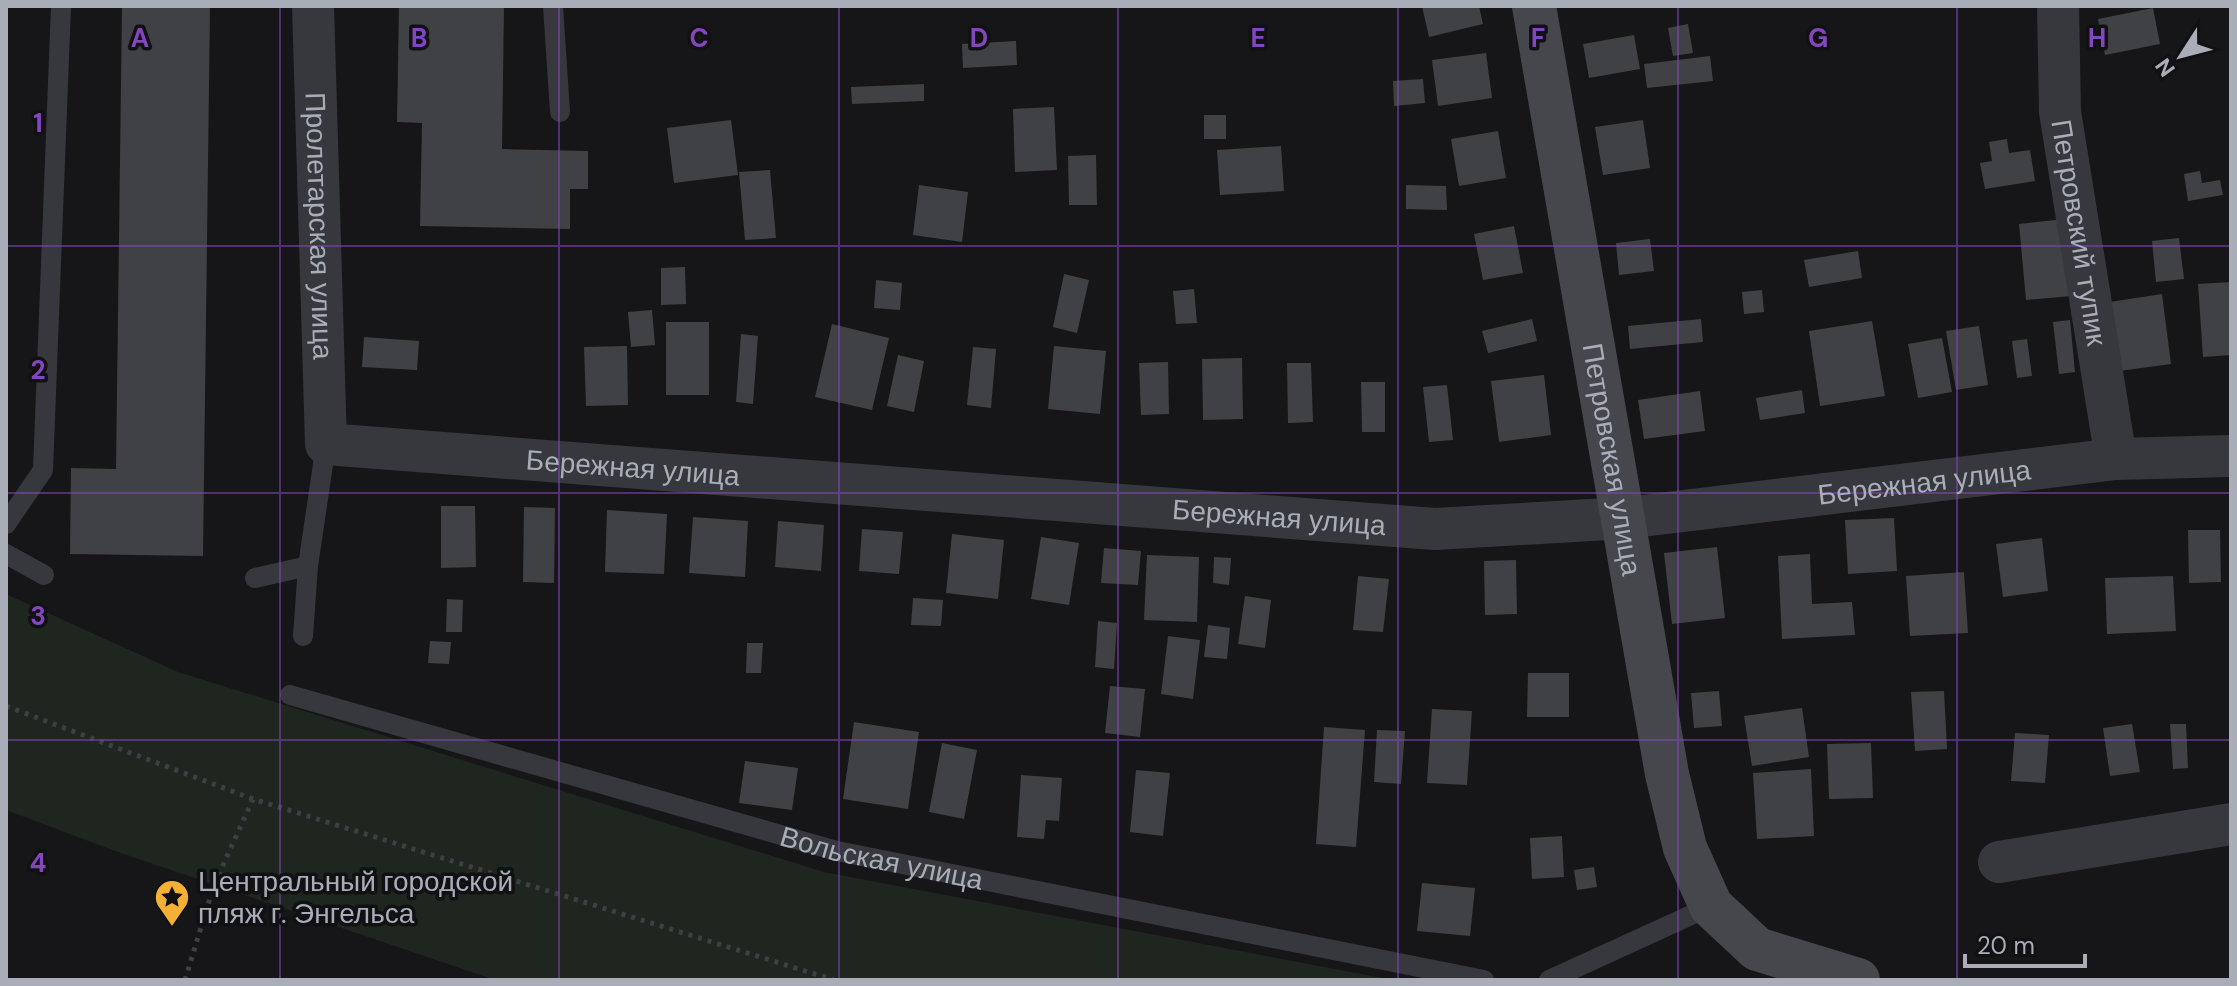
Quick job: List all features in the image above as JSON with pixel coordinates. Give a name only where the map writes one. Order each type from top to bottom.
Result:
[{"type":"main road","name":"Петровская улица","points":[[1534,6],[1667,774],[1685,848],[1711,906]]},
{"type":"main road","points":[[1711,906],[1757,949],[1858,980]]},
{"type":"street","name":"Пролетарская улица","points":[[313,6],[326,444]]},
{"type":"street","name":"Петровский тупик","points":[[2058,6],[2060,112],[2116,459]]},
{"type":"street","name":"Бережная улица","points":[[326,444],[1435,529],[1625,518],[2116,459],[2231,456]]},
{"type":"street","points":[[1999,862],[2231,824]]},
{"type":"lane","points":[[6,524],[43,470],[61,6]]},
{"type":"lane","points":[[553,6],[560,112]]},
{"type":"lane","points":[[303,636],[308,566],[326,444]]},
{"type":"lane","points":[[6,554],[44,575]]},
{"type":"lane","points":[[255,578],[308,566]]},
{"type":"lane","name":"Вольская улица","points":[[290,695],[837,851],[1484,980]]},
{"type":"lane","points":[[1549,980],[1711,906]]},
{"type":"path","points":[[6,706],[253,799],[834,980]]},
{"type":"path","points":[[185,980],[214,885],[253,799]]},
{"type":"shaded area","points":[[6,594],[178,672],[824,872],[1393,980],[495,980],[115,851],[6,810]]},
{"type":"building","points":[[122,6],[210,6],[203,556],[70,554],[71,468],[116,469]]},
{"type":"building","points":[[399,6],[504,6],[502,149],[588,151],[588,189],[570,189],[570,229],[420,226],[422,123],[397,122]]},
{"type":"building","points":[[1422,6],[1479,6],[1483,24],[1429,37]]},
{"type":"building","points":[[2153,8],[2160,44],[2105,55],[2098,19]]},
{"type":"building","points":[[1688,24],[1693,53],[1673,56],[1668,28]]},
{"type":"building","points":[[1634,35],[1640,69],[1589,78],[1583,44]]},
{"type":"building","points":[[1016,41],[1017,65],[963,68],[962,44]]},
{"type":"building","points":[[1486,53],[1492,98],[1438,106],[1432,60]]},
{"type":"building","points":[[1710,56],[1713,81],[1647,88],[1644,64]]},
{"type":"building","points":[[1423,79],[1425,103],[1394,106],[1393,81]]},
{"type":"building","points":[[924,84],[924,101],[852,104],[851,87]]},
{"type":"building","points":[[1054,107],[1057,170],[1015,172],[1013,109]]},
{"type":"building","points":[[1204,115],[1226,115],[1226,139],[1204,139]]},
{"type":"building","points":[[731,120],[738,175],[674,183],[667,128]]},
{"type":"building","points":[[1643,120],[1650,168],[1603,175],[1595,127]]},
{"type":"building","points":[[1498,131],[1506,178],[1459,186],[1451,139]]},
{"type":"building","points":[[2007,139],[2009,153],[2030,150],[2035,181],[1985,189],[1980,163],[1992,161],[1989,142]]},
{"type":"building","points":[[1281,146],[1284,191],[1220,195],[1217,150]]},
{"type":"building","points":[[1096,155],[1097,205],[1069,205],[1068,156]]},
{"type":"building","points":[[770,170],[776,238],[745,240],[739,172]]},
{"type":"building","points":[[2200,171],[2202,183],[2220,180],[2223,195],[2188,201],[2184,174]]},
{"type":"building","points":[[919,185],[968,192],[962,242],[913,235]]},
{"type":"building","points":[[1406,185],[1446,186],[1447,210],[1406,209]]},
{"type":"building","points":[[2065,219],[2072,296],[2026,300],[2019,224]]},
{"type":"building","points":[[1514,226],[1523,273],[1483,280],[1474,234]]},
{"type":"building","points":[[2179,238],[2184,279],[2156,282],[2152,241]]},
{"type":"building","points":[[1650,239],[1654,271],[1619,275],[1616,243]]},
{"type":"building","points":[[1858,251],[1862,278],[1809,287],[1804,260]]},
{"type":"building","points":[[685,267],[686,304],[661,305],[661,268]]},
{"type":"building","points":[[1064,274],[1089,280],[1077,333],[1053,327]]},
{"type":"building","points":[[876,280],[902,283],[900,310],[874,308]]},
{"type":"building","points":[[2231,282],[2231,355],[2203,357],[2198,284]]},
{"type":"building","points":[[1194,289],[1197,323],[1176,324],[1173,291]]},
{"type":"building","points":[[1762,290],[1764,312],[1744,314],[1742,292]]},
{"type":"building","points":[[2162,294],[2171,364],[2119,371],[2110,302]]},
{"type":"building","points":[[652,310],[655,345],[631,347],[628,312]]},
{"type":"building","points":[[1532,319],[1537,341],[1488,353],[1482,331]]},
{"type":"building","points":[[1701,319],[1703,342],[1630,349],[1628,326]]},
{"type":"building","points":[[2070,320],[2075,372],[2059,374],[2053,322]]},
{"type":"building","points":[[1872,321],[1885,396],[1820,406],[1809,331]]},
{"type":"building","points":[[666,322],[709,322],[709,395],[666,395]]},
{"type":"building","points":[[832,324],[889,338],[872,410],[815,397]]},
{"type":"building","points":[[1979,326],[1988,385],[1956,390],[1946,331]]},
{"type":"building","points":[[741,334],[758,336],[753,404],[736,402]]},
{"type":"building","points":[[364,337],[419,341],[417,370],[362,367]]},
{"type":"building","points":[[1942,338],[1952,392],[1918,398],[1908,344]]},
{"type":"building","points":[[2027,339],[2032,376],[2017,378],[2012,341]]},
{"type":"building","points":[[627,346],[628,405],[586,406],[584,347]]},
{"type":"building","points":[[1054,346],[1106,351],[1100,414],[1048,409]]},
{"type":"building","points":[[973,347],[996,349],[991,408],[967,405]]},
{"type":"building","points":[[898,355],[924,361],[914,412],[887,406]]},
{"type":"building","points":[[1242,358],[1243,419],[1203,420],[1202,359]]},
{"type":"building","points":[[1168,362],[1169,414],[1141,415],[1139,363]]},
{"type":"building","points":[[1287,363],[1311,363],[1313,422],[1288,423]]},
{"type":"building","points":[[1544,375],[1551,435],[1499,442],[1491,381]]},
{"type":"building","points":[[1361,382],[1385,382],[1385,432],[1362,432]]},
{"type":"building","points":[[1447,385],[1453,440],[1429,442],[1423,387]]},
{"type":"building","points":[[1802,390],[1805,413],[1760,420],[1756,398]]},
{"type":"building","points":[[1700,391],[1705,431],[1644,439],[1638,400]]},
{"type":"building","points":[[441,506],[475,506],[476,567],[441,568]]},
{"type":"building","points":[[524,507],[555,508],[554,583],[523,582]]},
{"type":"building","points":[[607,510],[667,514],[664,574],[605,572]]},
{"type":"building","points":[[693,517],[748,521],[745,577],[689,573]]},
{"type":"building","points":[[1894,518],[1897,571],[1848,574],[1845,520]]},
{"type":"building","points":[[778,521],[824,525],[821,571],[775,567]]},
{"type":"building","points":[[862,529],[903,532],[899,574],[859,571]]},
{"type":"building","points":[[2188,530],[2220,530],[2221,582],[2189,583]]},
{"type":"building","points":[[952,534],[1004,540],[998,599],[946,593]]},
{"type":"building","points":[[1041,537],[1079,543],[1069,605],[1031,599]]},
{"type":"building","points":[[2042,538],[2048,591],[2003,597],[1996,544]]},
{"type":"building","points":[[1717,547],[1725,618],[1672,624],[1664,553]]},
{"type":"building","points":[[1104,548],[1141,551],[1138,585],[1101,583]]},
{"type":"building","points":[[1810,554],[1812,604],[1852,602],[1855,635],[1782,639],[1778,556]]},
{"type":"building","points":[[1147,555],[1199,557],[1197,622],[1144,620]]},
{"type":"building","points":[[1214,557],[1231,558],[1229,585],[1213,583]]},
{"type":"building","points":[[1516,560],[1517,614],[1485,615],[1484,561]]},
{"type":"building","points":[[1964,572],[1968,633],[1910,636],[1906,576]]},
{"type":"building","points":[[1358,576],[1389,579],[1383,632],[1353,630]]},
{"type":"building","points":[[2173,576],[2176,631],[2107,634],[2105,578]]},
{"type":"building","points":[[1245,596],[1271,600],[1265,648],[1238,644]]},
{"type":"building","points":[[913,598],[943,600],[941,626],[911,625]]},
{"type":"building","points":[[447,599],[463,600],[462,632],[446,632]]},
{"type":"building","points":[[1098,621],[1117,623],[1114,669],[1095,667]]},
{"type":"building","points":[[1208,625],[1230,628],[1227,659],[1204,657]]},
{"type":"building","points":[[1168,636],[1200,640],[1193,699],[1161,694]]},
{"type":"building","points":[[430,641],[451,642],[449,664],[428,663]]},
{"type":"building","points":[[747,643],[763,643],[761,673],[746,673]]},
{"type":"building","points":[[1528,673],[1569,673],[1569,717],[1527,717]]},
{"type":"building","points":[[1110,686],[1145,689],[1140,737],[1105,733]]},
{"type":"building","points":[[1719,691],[1722,726],[1694,728],[1691,693]]},
{"type":"building","points":[[1944,691],[1947,749],[1915,751],[1911,692]]},
{"type":"building","points":[[1802,708],[1809,757],[1752,766],[1744,716]]},
{"type":"building","points":[[1432,709],[1472,711],[1467,785],[1427,783]]},
{"type":"building","points":[[854,722],[919,732],[908,809],[843,799]]},
{"type":"building","points":[[2132,724],[2140,772],[2110,776],[2103,728]]},
{"type":"building","points":[[2170,724],[2186,724],[2188,768],[2173,769]]},
{"type":"building","points":[[1324,727],[1365,730],[1356,847],[1316,844]]},
{"type":"building","points":[[1377,730],[1405,731],[1401,784],[1374,782]]},
{"type":"building","points":[[2015,733],[2049,735],[2045,783],[2011,781]]},
{"type":"building","points":[[942,743],[977,750],[964,819],[929,812]]},
{"type":"building","points":[[1871,743],[1873,798],[1829,799],[1827,744]]},
{"type":"building","points":[[745,761],[798,768],[792,810],[739,803]]},
{"type":"building","points":[[1811,769],[1814,836],[1757,839],[1753,773]]},
{"type":"building","points":[[1136,770],[1170,773],[1163,836],[1130,832]]},
{"type":"building","points":[[1021,775],[1062,778],[1059,821],[1046,820],[1044,839],[1017,837]]},
{"type":"building","points":[[1562,836],[1564,877],[1532,879],[1530,838]]},
{"type":"building","points":[[1594,867],[1597,887],[1577,890],[1574,870]]},
{"type":"building","points":[[1422,883],[1475,888],[1470,936],[1417,931]]},
{"type":"place","name":"Центральный городской пляж г. Энгельса","points":[[172,928]]}]
